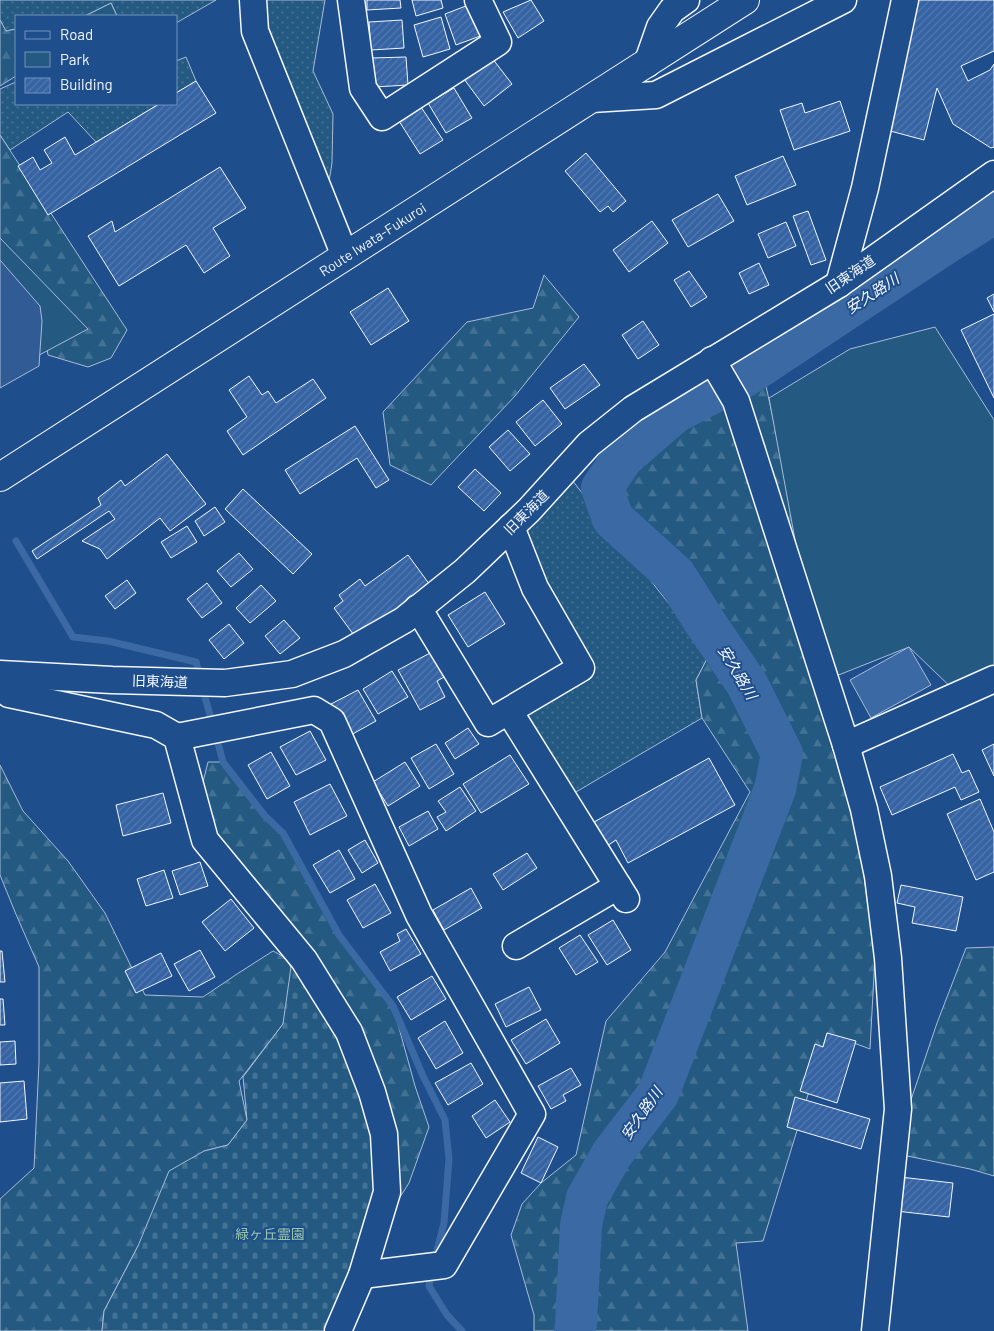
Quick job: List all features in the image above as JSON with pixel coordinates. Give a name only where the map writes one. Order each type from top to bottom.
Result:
[{"type":"main road","name":"Route Iwata-Fukuroi","points":[[0,478],[745,0]]},
{"type":"street","points":[[253,0],[255,31],[345,256]]},
{"type":"street","points":[[351,0],[363,88],[382,117],[498,42],[478,0]]},
{"type":"street","points":[[647,64],[660,27],[672,10],[686,0]]},
{"type":"street","points":[[591,100],[656,95],[843,0]]},
{"type":"street","points":[[839,284],[865,188],[905,0]]},
{"type":"street","name":"旧東海道","points":[[0,674],[225,683],[292,674],[344,654],[404,620],[465,571],[529,510],[589,444],[633,409],[839,284],[994,174]]},
{"type":"street","points":[[712,360],[736,401],[846,745],[864,809],[878,876],[888,958],[898,1109],[875,1331]]},
{"type":"street","points":[[418,608],[488,723],[581,668],[535,588],[511,527]]},
{"type":"street","points":[[846,745],[994,679]]},
{"type":"street","points":[[0,683],[9,694],[156,725],[177,737],[314,710],[332,721],[419,915],[532,1114],[444,1265],[362,1275]]},
{"type":"street","points":[[509,711],[622,892],[516,946]]},
{"type":"street","points":[[177,737],[205,840],[304,960],[349,1032],[372,1092],[384,1134],[387,1192],[362,1275],[338,1331]]},
{"type":"green space","points":[[0,0],[216,0],[178,22],[178,15],[117,15],[111,3],[87,15],[15,15],[15,29],[6,31],[0,20]]},
{"type":"green space","points":[[240,0],[325,0],[313,71],[333,114],[332,163],[325,207],[264,53]]},
{"type":"green space","points":[[111,3],[117,15],[87,15]]},
{"type":"green space","points":[[0,20],[6,31],[15,29],[15,77],[0,86]]},
{"type":"green space","points":[[186,57],[196,81],[178,92],[178,60]]},
{"type":"green space","points":[[15,82],[15,105],[157,105],[96,142],[68,112],[10,150],[0,135],[0,89]]},
{"type":"green space","points":[[0,135],[127,330],[111,358],[88,367],[48,355],[40,306],[0,256]]},
{"type":"green space","points":[[0,238],[88,329],[0,376]]},
{"type":"green space","points":[[544,275],[579,317],[515,396],[431,485],[390,465],[383,412],[467,322],[533,308]]},
{"type":"green space","points":[[935,327],[994,420],[994,679],[959,695],[909,647],[826,680],[814,643],[769,398],[850,349]]},
{"type":"green space","points":[[766,386],[846,745],[875,956],[870,1049],[827,1033],[763,1241],[736,1243],[748,1331],[534,1331],[534,1315],[511,1235],[522,1204],[541,1183],[576,1155],[606,1021],[665,952],[750,792],[702,718],[696,680],[709,655],[613,519],[615,470],[691,403]]},
{"type":"green space","points":[[565,471],[709,655],[696,680],[702,718],[564,799],[514,718],[587,671],[515,524]]},
{"type":"green space","points":[[208,762],[223,762],[283,833],[339,935],[393,1006],[415,1086],[429,1127],[409,1183],[393,1208],[283,934],[254,878],[215,831],[202,786]]},
{"type":"green space","points":[[0,765],[23,811],[68,861],[105,913],[145,995],[203,997],[273,951],[286,958],[294,973],[283,1024],[239,1081],[247,1120],[228,1145],[204,1151],[138,1246],[104,1311],[102,1331],[0,1331],[0,1199],[34,1168],[39,1062],[39,967],[0,875]]},
{"type":"green space","points":[[994,947],[994,1176],[893,1153],[937,1023],[966,948]]},
{"type":"green space","name":"緑ヶ丘霊園","points":[[304,960],[360,1062],[380,1186],[338,1331],[102,1331],[104,1311],[138,1246],[169,1171],[204,1151],[228,1145],[247,1120],[243,1077],[283,1024],[291,967]]},
{"type":"shaded area","points":[[0,260],[40,306],[42,321],[39,366],[0,388]]},
{"type":"shaded area","points":[[909,647],[931,685],[871,718],[850,680]]},
{"type":"building","points":[[367,0],[400,0],[401,8],[367,10]]},
{"type":"building","points":[[412,0],[441,0],[443,8],[416,16]]},
{"type":"building","points":[[531,0],[544,21],[518,38],[503,12]]},
{"type":"building","points":[[911,0],[994,0],[994,51],[961,66],[968,81],[990,70],[994,64],[994,147],[991,148],[953,124],[937,88],[924,140],[879,128]]},
{"type":"building","points":[[471,4],[483,35],[456,45],[445,14]]},
{"type":"building","points":[[441,17],[450,49],[423,57],[414,25]]},
{"type":"building","points":[[402,20],[404,48],[371,50],[369,22]]},
{"type":"building","points":[[406,57],[408,85],[374,87],[372,58]]},
{"type":"building","points":[[492,58],[512,84],[484,106],[464,79]]},
{"type":"building","points":[[196,81],[216,113],[48,215],[18,166],[33,157],[40,170],[52,163],[44,150],[65,137],[75,155],[157,105],[178,105],[178,92]]},
{"type":"building","points":[[454,88],[472,118],[446,133],[428,103]]},
{"type":"building","points":[[840,101],[850,131],[794,150],[780,110],[802,103],[805,113]]},
{"type":"building","points":[[421,107],[443,140],[420,154],[399,121]]},
{"type":"building","points":[[586,153],[626,201],[613,212],[608,206],[600,212],[565,171]]},
{"type":"building","points":[[783,156],[796,185],[747,205],[735,176]]},
{"type":"building","points":[[220,167],[246,208],[213,228],[230,256],[204,273],[186,245],[119,286],[88,236],[112,221],[115,232]]},
{"type":"building","points":[[718,194],[734,221],[688,247],[672,220]]},
{"type":"building","points":[[808,211],[826,260],[811,265],[793,216]]},
{"type":"building","points":[[652,221],[668,243],[629,272],[613,250]]},
{"type":"building","points":[[786,222],[796,246],[768,258],[758,234]]},
{"type":"building","points":[[759,263],[769,285],[749,294],[739,273]]},
{"type":"building","points":[[689,271],[707,297],[691,307],[674,280]]},
{"type":"building","points":[[388,288],[409,321],[371,345],[350,312]]},
{"type":"building","points":[[994,294],[994,312],[987,298]]},
{"type":"building","points":[[994,314],[994,398],[961,330]]},
{"type":"building","points":[[643,321],[659,345],[638,359],[622,335]]},
{"type":"building","points":[[584,364],[600,385],[565,409],[550,388]]},
{"type":"building","points":[[249,376],[262,395],[268,391],[276,403],[313,379],[326,398],[243,455],[227,431],[247,417],[229,390]]},
{"type":"building","points":[[543,400],[562,424],[535,446],[516,422]]},
{"type":"building","points":[[355,426],[389,480],[376,488],[357,458],[300,494],[285,470]]},
{"type":"building","points":[[508,430],[530,454],[510,471],[489,447]]},
{"type":"building","points":[[167,454],[206,504],[170,531],[160,518],[107,559],[100,549],[82,541],[115,519],[109,511],[37,559],[32,551],[101,505],[98,498],[121,480],[125,486]]},
{"type":"building","points":[[475,469],[501,493],[484,511],[458,487]]},
{"type":"building","points":[[243,489],[312,554],[293,574],[225,509]]},
{"type":"building","points":[[215,507],[225,522],[204,536],[195,521]]},
{"type":"building","points":[[187,526],[197,542],[171,558],[161,542]]},
{"type":"building","points":[[239,553],[253,569],[231,587],[217,571]]},
{"type":"building","points":[[408,555],[430,585],[356,638],[334,608],[343,601],[339,595],[360,579],[365,586]]},
{"type":"building","points":[[127,580],[136,593],[115,609],[105,596]]},
{"type":"building","points":[[207,583],[222,603],[202,618],[187,599]]},
{"type":"building","points":[[261,585],[276,601],[250,623],[236,608]]},
{"type":"building","points":[[485,592],[505,624],[468,647],[448,615]]},
{"type":"building","points":[[284,620],[300,638],[280,654],[265,636]]},
{"type":"building","points":[[229,624],[244,643],[224,659],[209,640]]},
{"type":"building","points":[[432,652],[446,676],[437,681],[445,697],[420,710],[398,670]]},
{"type":"building","points":[[392,671],[408,697],[378,714],[363,689]]},
{"type":"building","points":[[358,690],[376,721],[349,736],[331,704]]},
{"type":"building","points":[[468,728],[479,744],[455,759],[445,743]]},
{"type":"building","points":[[310,731],[326,760],[296,775],[280,747]]},
{"type":"building","points":[[436,744],[454,774],[429,789],[411,758]]},
{"type":"building","points":[[994,744],[994,776],[982,750]]},
{"type":"building","points":[[271,752],[290,786],[267,799],[248,765]]},
{"type":"building","points":[[953,754],[962,773],[969,770],[979,792],[961,800],[955,787],[892,815],[880,787]]},
{"type":"building","points":[[510,755],[529,784],[481,813],[463,784]]},
{"type":"building","points":[[709,758],[735,805],[628,863],[616,840],[607,846],[594,822]]},
{"type":"building","points":[[405,762],[420,786],[388,806],[373,782]]},
{"type":"building","points":[[330,784],[347,816],[310,835],[294,802]]},
{"type":"building","points":[[460,787],[476,811],[446,831],[437,817],[446,812],[438,801]]},
{"type":"building","points":[[163,793],[171,823],[123,836],[116,805]]},
{"type":"building","points":[[980,799],[994,832],[994,872],[976,880],[947,814]]},
{"type":"building","points":[[428,811],[438,829],[409,846],[399,827]]},
{"type":"building","points":[[365,840],[378,863],[362,873],[348,850]]},
{"type":"building","points":[[339,850],[355,879],[330,893],[313,865]]},
{"type":"building","points":[[527,853],[537,868],[503,890],[493,874]]},
{"type":"building","points":[[200,862],[208,886],[180,895],[172,871]]},
{"type":"building","points":[[164,870],[173,898],[146,906],[137,879]]},
{"type":"building","points":[[375,884],[391,913],[363,928],[347,900]]},
{"type":"building","points":[[901,885],[963,897],[956,931],[912,923],[915,907],[897,903]]},
{"type":"building","points":[[471,888],[482,908],[444,930],[433,910]]},
{"type":"building","points":[[231,899],[254,928],[225,951],[202,922]]},
{"type":"building","points":[[613,920],[631,950],[607,965],[588,935]]},
{"type":"building","points":[[406,929],[421,954],[390,971],[380,952],[400,941],[397,934]]},
{"type":"building","points":[[580,935],[598,962],[576,975],[559,948]]},
{"type":"building","points":[[200,950],[215,977],[189,991],[174,964]]},
{"type":"building","points":[[0,951],[2,951],[5,982],[0,982]]},
{"type":"building","points":[[161,953],[172,976],[136,993],[125,971]]},
{"type":"building","points":[[432,976],[446,999],[411,1020],[397,997]]},
{"type":"building","points":[[529,987],[541,1010],[506,1027],[495,1004]]},
{"type":"building","points":[[0,999],[3,999],[5,1025],[0,1025]]},
{"type":"building","points":[[546,1019],[560,1043],[526,1064],[511,1040]]},
{"type":"building","points":[[445,1021],[463,1053],[436,1069],[418,1038]]},
{"type":"building","points":[[827,1033],[856,1041],[837,1103],[800,1091],[815,1044],[823,1047]]},
{"type":"building","points":[[15,1041],[16,1064],[0,1065],[0,1042]]},
{"type":"building","points":[[471,1063],[483,1084],[448,1105],[435,1083]]},
{"type":"building","points":[[571,1068],[581,1085],[563,1095],[566,1101],[551,1109],[538,1086]]},
{"type":"building","points":[[24,1081],[27,1119],[0,1122],[0,1083]]},
{"type":"building","points":[[795,1097],[870,1119],[861,1149],[787,1127]]},
{"type":"building","points":[[495,1100],[510,1122],[486,1138],[472,1116]]},
{"type":"building","points":[[538,1137],[558,1147],[541,1183],[521,1173]]},
{"type":"building","points":[[900,1177],[953,1183],[949,1217],[896,1211]]},
{"type":"waterway","name":"安久路川","points":[[575,1331],[581,1225],[587,1198],[612,1154],[658,1094],[775,789],[782,754],[747,684],[675,575],[613,519],[602,488],[623,457],[675,412],[745,376],[994,213]]},
{"type":"waterway","points":[[16,541],[73,637],[108,641],[196,662],[200,677]]},
{"type":"waterway","points":[[202,687],[213,725]]},
{"type":"waterway","points":[[216,735],[223,762],[265,816],[283,833],[339,935],[393,1006],[423,1076],[445,1120],[449,1159],[444,1223],[435,1258]]},
{"type":"waterway","points":[[432,1271],[429,1286],[447,1315],[462,1331]]}]
